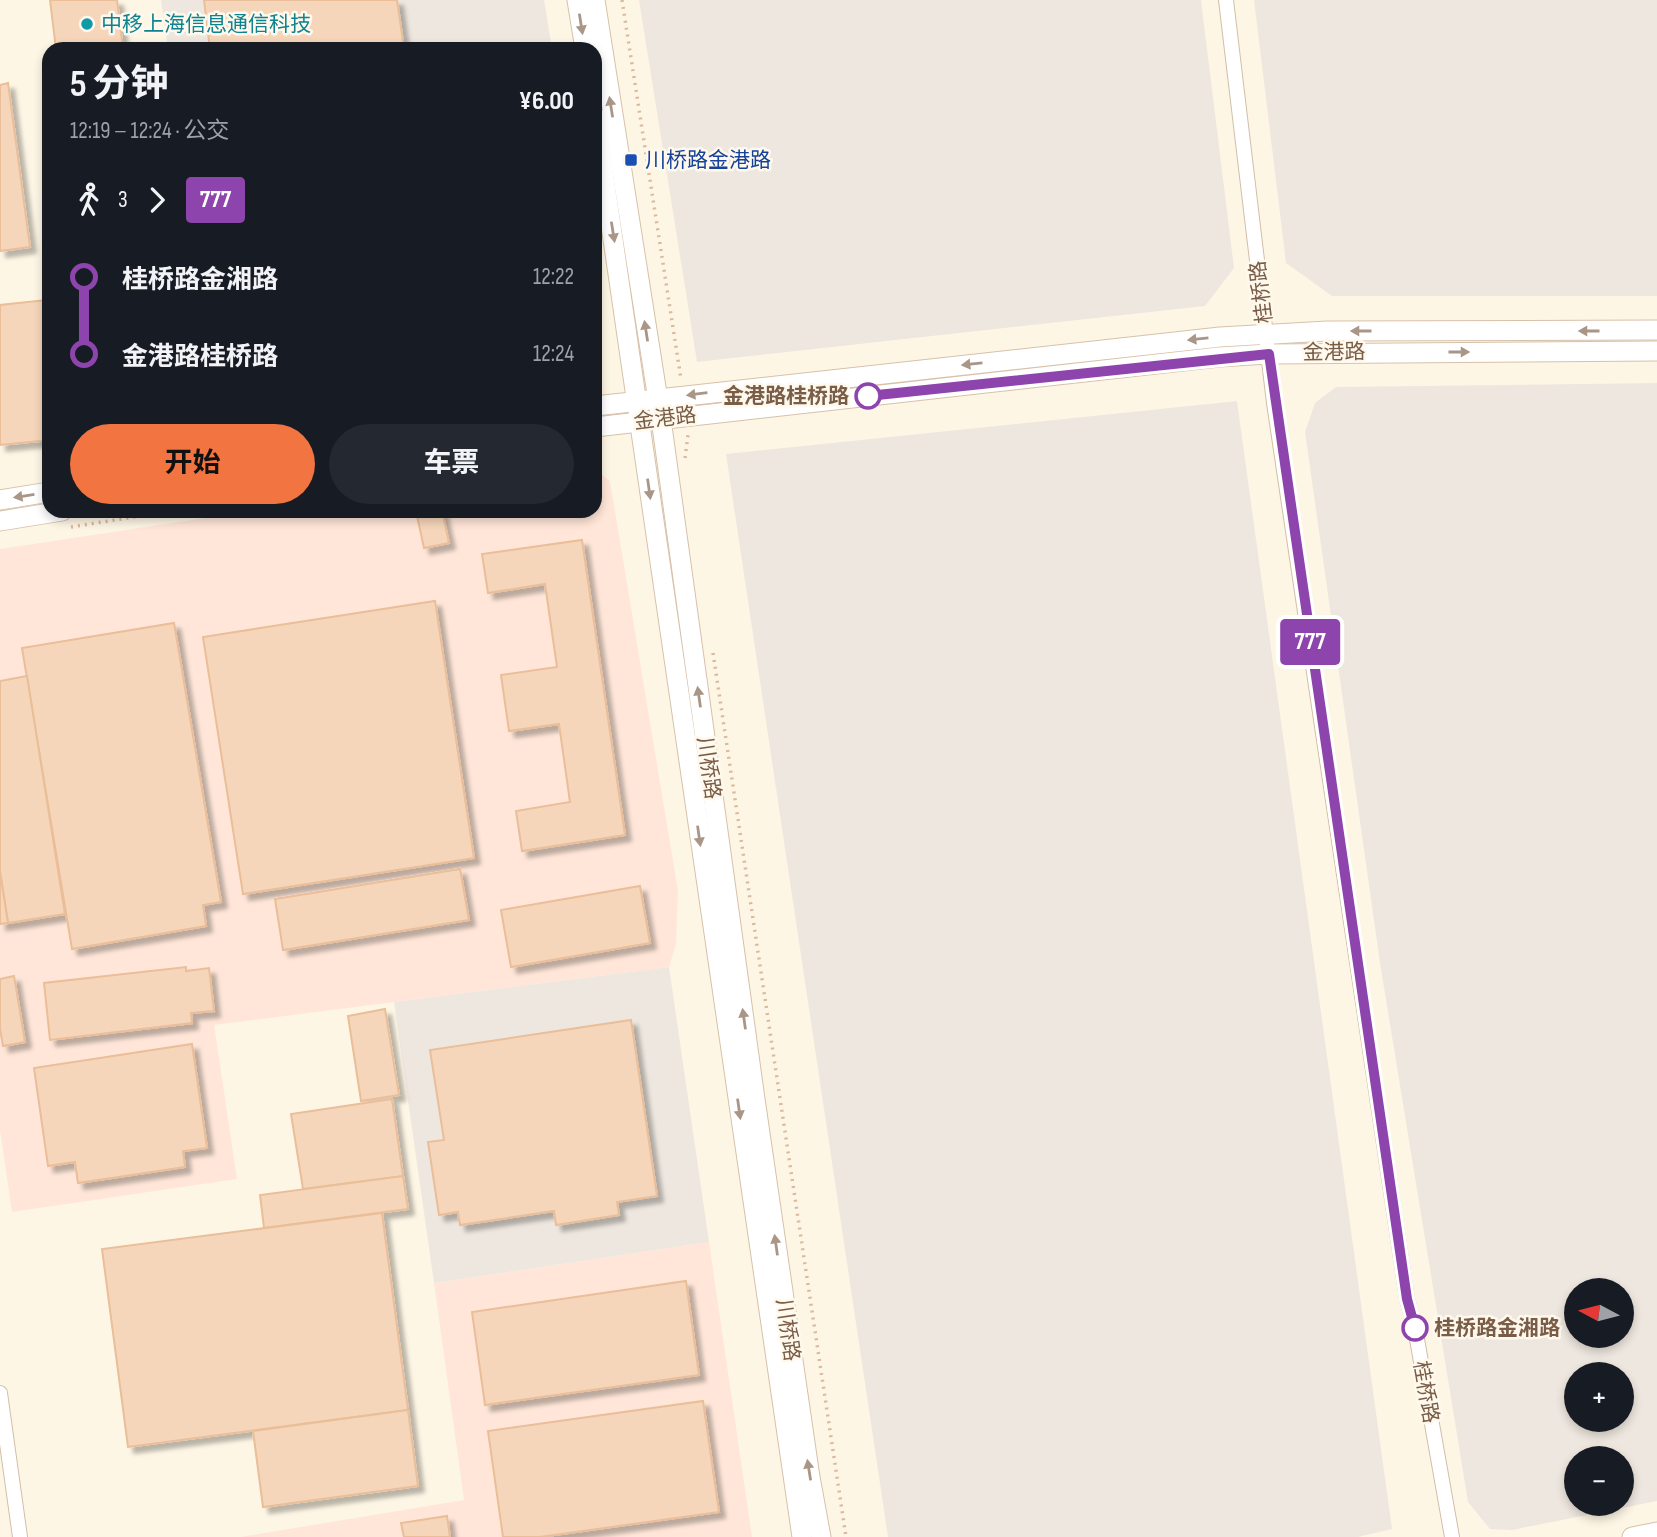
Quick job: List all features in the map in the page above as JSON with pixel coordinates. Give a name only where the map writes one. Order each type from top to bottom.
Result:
[{"type":"street","points":[[577,0],[584,42]]},
{"type":"street","name":"川桥路","points":[[595,0],[602,42]]},
{"type":"street","name":"桂桥路","points":[[1226,0],[1266,333],[1407,1299],[1415,1328],[1452,1537]]},
{"type":"street","name":"川桥路","points":[[602,45],[662,427],[757,1112],[821,1537]]},
{"type":"street","name":"川桥路","points":[[602,165],[802,1537]]},
{"type":"street","name":"金港路","points":[[602,405],[1266,333],[1657,330]]},
{"type":"street","name":"金港路","points":[[602,426],[639,422],[662,427],[1192,360],[1269,354],[1657,351]]},
{"type":"street","points":[[0,500],[42,493]]},
{"type":"street","points":[[0,521],[64,519]]},
{"type":"street","points":[[0,1393],[20,1537]]},
{"type":"street","points":[[1632,1537],[1657,1532]]},
{"type":"path","points":[[622,0],[683,395]]},
{"type":"path","points":[[662,427],[696,431]]},
{"type":"path","points":[[685,463],[689,432]]},
{"type":"path","points":[[712,646],[846,1537]]},
{"type":"shaded area","points":[[161,0],[544,0],[551,42],[167,42]]},
{"type":"shaded area","points":[[639,0],[1201,0],[1234,268],[1205,306],[697,362]]},
{"type":"shaded area","points":[[1254,0],[1657,0],[1657,296],[1332,296],[1286,263]]},
{"type":"shaded area","points":[[1657,383],[1657,1501],[1634,1506],[1634,1446],[1564,1446],[1564,1516],[1582,1516],[1512,1530],[1490,1529],[1468,1502],[1380,963],[1305,432],[1315,403],[1336,387]]},
{"type":"shaded area","points":[[1237,401],[1392,1529],[1358,1537],[888,1537],[726,454]]},
{"type":"shaded area","points":[[602,475],[610,481],[678,891],[676,944],[669,967],[214,1025],[237,1179],[12,1212],[0,1130],[0,549],[206,518],[602,518]]},
{"type":"shaded area","points":[[669,967],[709,1242],[434,1283],[394,1002]]},
{"type":"shaded area","points":[[709,1242],[752,1537],[241,1537],[464,1500],[434,1283]]},
{"type":"building","name":"中移上海信息通信科技","points":[[50,0],[117,0],[122,42],[55,42]]},
{"type":"building","points":[[204,0],[397,0],[403,42],[209,42]]},
{"type":"building","points":[[8,83],[30,247],[0,251],[0,85]]},
{"type":"building","points":[[42,300],[42,441],[0,445],[0,305]]},
{"type":"building","points":[[418,518],[444,518],[449,543],[424,548]]},
{"type":"building","points":[[582,540],[625,835],[522,851],[516,811],[570,802],[559,724],[509,731],[501,675],[557,667],[545,584],[488,593],[482,554]]},
{"type":"building","points":[[435,601],[474,858],[243,894],[203,637]]},
{"type":"building","points":[[174,623],[221,902],[203,905],[206,926],[72,949],[22,648]]},
{"type":"building","points":[[27,676],[65,914],[8,923],[0,872],[0,681]]},
{"type":"building","points":[[460,869],[469,920],[283,950],[275,899]]},
{"type":"building","points":[[0,872],[8,923],[0,924]]},
{"type":"building","points":[[640,886],[650,943],[511,967],[501,910]]},
{"type":"building","points":[[186,967],[186,971],[209,968],[214,1011],[191,1013],[192,1023],[50,1040],[44,983]]},
{"type":"building","points":[[14,976],[25,1042],[3,1046],[0,1029],[0,979]]},
{"type":"building","points":[[385,1009],[399,1095],[361,1101],[348,1016]]},
{"type":"building","points":[[631,1020],[657,1196],[617,1202],[619,1215],[556,1225],[554,1211],[460,1225],[458,1212],[439,1215],[428,1142],[444,1140],[430,1050]]},
{"type":"building","points":[[192,1044],[207,1148],[183,1151],[185,1167],[78,1183],[75,1162],[48,1166],[34,1068]]},
{"type":"building","points":[[392,1099],[403,1176],[303,1189],[291,1114]]},
{"type":"building","points":[[403,1176],[408,1209],[264,1228],[260,1195]]},
{"type":"building","points":[[382,1213],[408,1410],[128,1447],[102,1249]]},
{"type":"building","points":[[686,1281],[699,1375],[485,1405],[472,1312]]},
{"type":"building","points":[[703,1401],[719,1512],[540,1537],[503,1537],[488,1431]]},
{"type":"building","points":[[408,1410],[418,1486],[263,1507],[253,1431]]},
{"type":"building","points":[[447,1516],[450,1537],[404,1537],[401,1523]]},
{"type":"bus line","name":"777","points":[[868,396],[1269,354],[1274,403],[1407,1299],[1415,1328]]},
{"type":"place","name":"中移上海信息通信科技","points":[[87,24]]},
{"type":"place","name":"川桥路金港路","points":[[631,160]]},
{"type":"place","name":"金港路桂桥路","points":[[868,396]]},
{"type":"place","name":"桂桥路金湘路","points":[[1415,1328]]}]
